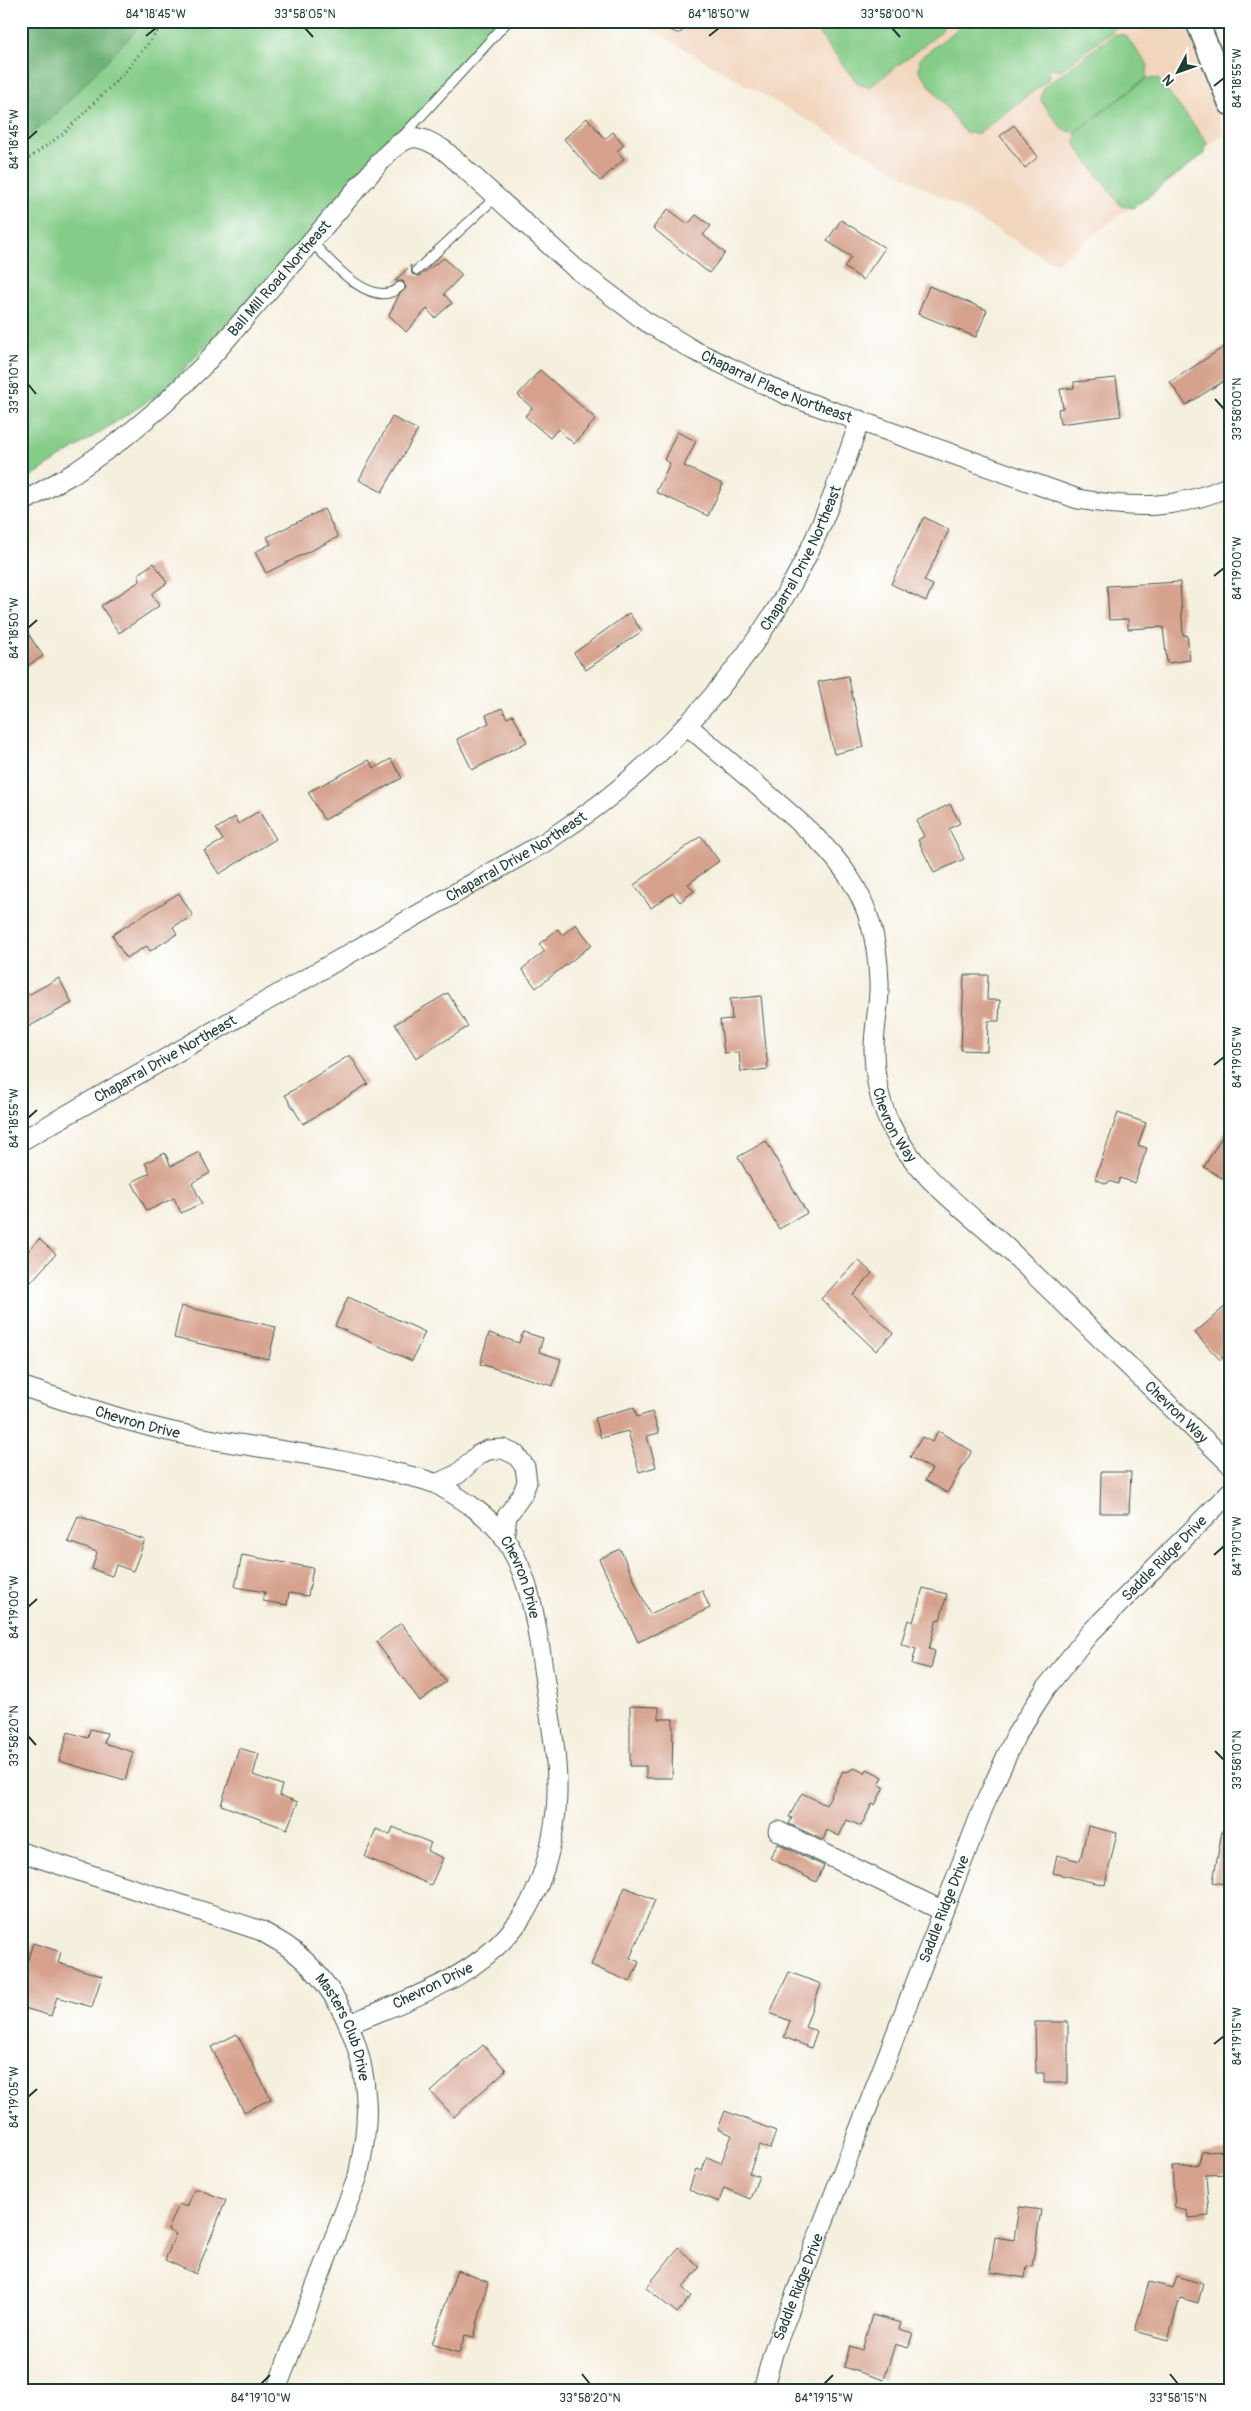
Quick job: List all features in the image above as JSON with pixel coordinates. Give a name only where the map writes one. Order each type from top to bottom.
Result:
[{"type":"street","points":[[1197,21],[1230,104]]},
{"type":"street","name":"Chaparral Place Northeast","points":[[386,154],[401,140],[409,137],[430,141],[444,150],[495,198],[575,268],[645,321],[693,350],[778,391],[1078,499],[1120,506],[1166,506],[1207,496],[1230,486]]},
{"type":"street","name":"Ball Mill Road Northeast","points":[[21,504],[82,468],[121,440],[163,405],[204,365],[386,154]]},
{"type":"street","name":"Chaparral Drive Northeast","points":[[21,1141],[547,841],[615,792],[688,726],[742,661],[794,581],[830,506],[860,420]]},
{"type":"street","name":"Chevron Way","points":[[688,726],[818,838],[839,860],[857,889],[871,923],[878,959],[880,986],[874,1049],[877,1085],[889,1122],[909,1156],[927,1177],[1006,1247],[1230,1464]]},
{"type":"street","name":"Chevron Drive","points":[[21,1386],[180,1434],[360,1464],[436,1484],[473,1507],[504,1538],[523,1576],[534,1610],[557,1766],[556,1812],[544,1870],[534,1896],[519,1921],[501,1943],[480,1962],[459,1976],[435,1988],[349,2024]]},
{"type":"street","points":[[436,1484],[458,1474],[478,1455],[488,1450],[503,1449],[516,1455],[525,1467],[527,1482],[522,1495],[507,1516],[504,1538]]},
{"type":"street","name":"Saddle Ridge Drive","points":[[763,2390],[774,2350],[943,1911],[987,1799],[1016,1735],[1046,1688],[1090,1634],[1230,1492]]},
{"type":"street","points":[[778,1831],[943,1911]]},
{"type":"street","name":"Masters Club Drive","points":[[21,1852],[262,1932],[288,1947],[314,1970],[333,1994],[349,2024],[361,2064],[366,2100],[363,2149],[358,2176],[276,2390]]},
{"type":"lane","name":"Ball Mill Road Northeast","points":[[386,154],[508,21]]},
{"type":"lane","points":[[661,21],[678,28],[684,21]]},
{"type":"lane","points":[[416,270],[495,198]]},
{"type":"lane","points":[[311,240],[344,274],[376,294],[393,293],[400,287]]},
{"type":"path","points":[[21,164],[64,133],[124,73],[166,21]]},
{"type":"shaded area","points":[[636,21],[1188,21],[1224,134],[1056,264]]},
{"type":"green space","points":[[21,21],[504,21],[412,125],[164,391],[21,483]]},
{"type":"green space","points":[[21,21],[145,21],[54,116],[21,142]]},
{"type":"green space","points":[[809,21],[943,21],[941,32],[870,87],[858,84]]},
{"type":"green space","points":[[968,21],[1125,21],[1061,70],[1050,68],[1048,80],[977,134],[965,132],[919,71],[920,58]]},
{"type":"green space","points":[[1114,34],[1125,35],[1148,65],[1146,78],[1075,132],[1063,130],[1041,101],[1043,88]]},
{"type":"green space","points":[[1147,78],[1158,79],[1207,142],[1204,154],[1133,208],[1121,206],[1075,145],[1076,132]]},
{"type":"building","points":[[587,118],[605,139],[613,132],[624,145],[617,151],[624,159],[600,181],[564,139]]},
{"type":"building","points":[[1014,125],[1038,157],[1025,168],[1000,136]]},
{"type":"building","points":[[668,209],[688,224],[696,215],[711,226],[703,235],[725,253],[709,273],[653,228]]},
{"type":"building","points":[[841,220],[885,248],[863,280],[844,267],[851,257],[827,241]]},
{"type":"building","points":[[444,258],[462,275],[444,294],[452,303],[435,318],[427,309],[406,332],[389,315],[399,295],[406,288],[403,281],[395,281],[411,265],[412,274],[419,276]]},
{"type":"building","points":[[929,286],[987,310],[976,337],[918,314]]},
{"type":"building","points":[[1230,343],[1230,377],[1186,405],[1170,382]]},
{"type":"building","points":[[540,370],[596,419],[574,444],[558,429],[550,438],[525,416],[532,408],[518,395]]},
{"type":"building","points":[[1116,378],[1121,416],[1060,424],[1058,409],[1063,408],[1060,389],[1074,388],[1074,382]]},
{"type":"building","points":[[392,417],[418,430],[382,492],[359,480]]},
{"type":"building","points":[[677,432],[696,441],[684,466],[723,484],[708,516],[656,492],[670,463],[664,460]]},
{"type":"building","points":[[324,509],[338,537],[266,573],[255,552],[271,544],[267,537]]},
{"type":"building","points":[[924,517],[949,530],[924,581],[933,585],[926,601],[891,584]]},
{"type":"building","points":[[154,563],[167,583],[152,594],[159,606],[119,633],[101,606],[140,581],[139,573]]},
{"type":"building","points":[[1180,582],[1183,635],[1187,635],[1190,660],[1167,663],[1163,627],[1128,629],[1128,619],[1109,620],[1107,586]]},
{"type":"building","points":[[629,613],[642,631],[586,670],[574,653]]},
{"type":"building","points":[[21,623],[43,656],[21,670]]},
{"type":"building","points":[[848,676],[864,747],[834,754],[818,682]]},
{"type":"building","points":[[502,708],[507,718],[513,715],[527,742],[472,770],[457,739],[489,723],[486,715]]},
{"type":"building","points":[[391,759],[402,778],[324,820],[308,792],[369,760],[374,768]]},
{"type":"building","points":[[950,804],[960,823],[949,829],[964,859],[934,873],[918,840],[924,836],[916,821]]},
{"type":"building","points":[[259,811],[276,839],[219,874],[204,851],[223,840],[216,829],[235,817],[238,824]]},
{"type":"building","points":[[701,836],[719,861],[688,884],[694,891],[680,902],[673,893],[651,908],[634,885]]},
{"type":"building","points":[[179,893],[193,916],[173,927],[177,934],[150,951],[147,946],[126,958],[112,935]]},
{"type":"building","points":[[576,924],[592,945],[536,988],[522,969],[545,951],[539,944],[558,929],[562,935]]},
{"type":"building","points":[[964,975],[988,975],[987,1000],[1000,1000],[999,1021],[988,1021],[987,1051],[961,1050]]},
{"type":"building","points":[[59,978],[72,1003],[21,1031],[21,999]]},
{"type":"building","points":[[448,993],[468,1027],[416,1058],[395,1024]]},
{"type":"building","points":[[761,996],[768,1069],[741,1072],[739,1052],[724,1053],[720,1020],[732,1019],[730,999]]},
{"type":"building","points":[[350,1055],[368,1084],[303,1124],[285,1095]]},
{"type":"building","points":[[1118,1113],[1146,1123],[1138,1145],[1147,1148],[1135,1183],[1120,1178],[1118,1184],[1109,1181],[1107,1184],[1095,1179]]},
{"type":"building","points":[[1230,1123],[1230,1183],[1204,1167]]},
{"type":"building","points":[[766,1141],[807,1213],[779,1229],[738,1157]]},
{"type":"building","points":[[199,1152],[210,1173],[192,1183],[202,1203],[181,1213],[174,1198],[147,1211],[132,1182],[150,1173],[145,1163],[165,1153],[171,1166]]},
{"type":"building","points":[[39,1239],[56,1254],[21,1293],[21,1259]]},
{"type":"building","points":[[858,1260],[872,1273],[853,1295],[893,1333],[876,1351],[821,1299]]},
{"type":"building","points":[[348,1297],[425,1332],[412,1361],[335,1326]]},
{"type":"building","points":[[1230,1302],[1230,1351],[1220,1360],[1195,1333]]},
{"type":"building","points":[[181,1306],[276,1327],[269,1359],[174,1338]]},
{"type":"building","points":[[523,1332],[543,1338],[539,1352],[561,1359],[553,1386],[480,1364],[489,1333],[519,1343]]},
{"type":"building","points":[[634,1407],[637,1417],[652,1412],[659,1433],[647,1436],[656,1467],[639,1472],[628,1431],[601,1438],[595,1418]]},
{"type":"building","points":[[938,1431],[972,1451],[947,1493],[925,1480],[932,1469],[910,1457],[922,1437],[932,1442]]},
{"type":"building","points":[[1101,1472],[1131,1472],[1129,1513],[1100,1513]]},
{"type":"building","points":[[78,1516],[145,1540],[133,1571],[116,1565],[112,1576],[92,1569],[97,1552],[68,1542]]},
{"type":"building","points":[[620,1549],[650,1614],[702,1590],[710,1608],[638,1642],[599,1559]]},
{"type":"building","points":[[242,1555],[313,1568],[308,1596],[289,1593],[287,1605],[263,1601],[265,1592],[235,1587]]},
{"type":"building","points":[[923,1588],[947,1594],[940,1620],[937,1619],[929,1649],[935,1651],[931,1669],[912,1664],[916,1649],[901,1644],[908,1620],[913,1622]]},
{"type":"building","points":[[401,1623],[446,1682],[420,1701],[376,1642]]},
{"type":"building","points":[[630,1706],[659,1707],[659,1719],[673,1719],[672,1778],[646,1778],[646,1766],[630,1766]]},
{"type":"building","points":[[90,1729],[107,1733],[104,1743],[133,1752],[125,1780],[59,1761],[68,1732],[88,1738]]},
{"type":"building","points":[[239,1748],[259,1754],[253,1775],[282,1785],[279,1795],[298,1802],[287,1829],[221,1805]]},
{"type":"building","points":[[854,1768],[865,1773],[867,1769],[883,1777],[879,1785],[884,1787],[875,1805],[872,1804],[861,1826],[847,1820],[839,1836],[827,1830],[823,1840],[789,1824],[792,1818],[789,1817],[802,1793],[826,1805],[843,1771],[847,1772]]},
{"type":"building","points":[[1088,1826],[1117,1833],[1105,1885],[1053,1873],[1057,1855],[1080,1861]]},
{"type":"building","points":[[393,1827],[431,1843],[427,1851],[443,1858],[431,1885],[365,1857],[376,1829],[390,1835]]},
{"type":"building","points":[[1222,1831],[1230,1832],[1230,1885],[1213,1882]]},
{"type":"building","points":[[778,1844],[824,1866],[816,1882],[770,1858]]},
{"type":"building","points":[[625,1887],[655,1900],[630,1958],[639,1962],[630,1982],[591,1965]]},
{"type":"building","points":[[33,1943],[61,1952],[58,1963],[102,1976],[92,2007],[57,1997],[51,2016],[21,2007],[21,1981]]},
{"type":"building","points":[[789,1972],[821,1984],[805,2027],[817,2031],[811,2048],[784,2037],[790,2021],[770,2013]]},
{"type":"building","points":[[1035,2022],[1068,2022],[1068,2083],[1044,2083],[1044,2073],[1036,2073]]},
{"type":"building","points":[[237,2034],[271,2099],[244,2112],[211,2047]]},
{"type":"building","points":[[483,2045],[506,2070],[454,2117],[431,2092]]},
{"type":"building","points":[[725,2111],[776,2131],[770,2149],[760,2145],[749,2173],[759,2176],[750,2199],[724,2188],[719,2202],[689,2190],[696,2169],[702,2171],[707,2157],[721,2163],[732,2135],[718,2129]]},
{"type":"building","points":[[1227,2151],[1228,2174],[1206,2175],[1209,2216],[1188,2218],[1187,2211],[1175,2208],[1172,2167],[1198,2165],[1202,2152]]},
{"type":"building","points":[[195,2188],[226,2200],[196,2274],[165,2260],[176,2234],[168,2230],[179,2204],[187,2207]]},
{"type":"building","points":[[1019,2207],[1041,2210],[1032,2267],[1027,2266],[1025,2278],[990,2272],[995,2237],[1014,2240]]},
{"type":"building","points":[[678,2248],[700,2267],[683,2288],[691,2296],[677,2313],[646,2288]]},
{"type":"building","points":[[457,2270],[488,2282],[474,2337],[465,2335],[459,2353],[432,2344]]},
{"type":"building","points":[[1177,2276],[1203,2284],[1198,2303],[1180,2298],[1168,2340],[1135,2331],[1149,2282],[1173,2288]]},
{"type":"building","points":[[872,2315],[901,2323],[899,2329],[913,2333],[908,2348],[895,2344],[884,2380],[844,2367],[850,2346],[862,2350]]}]
